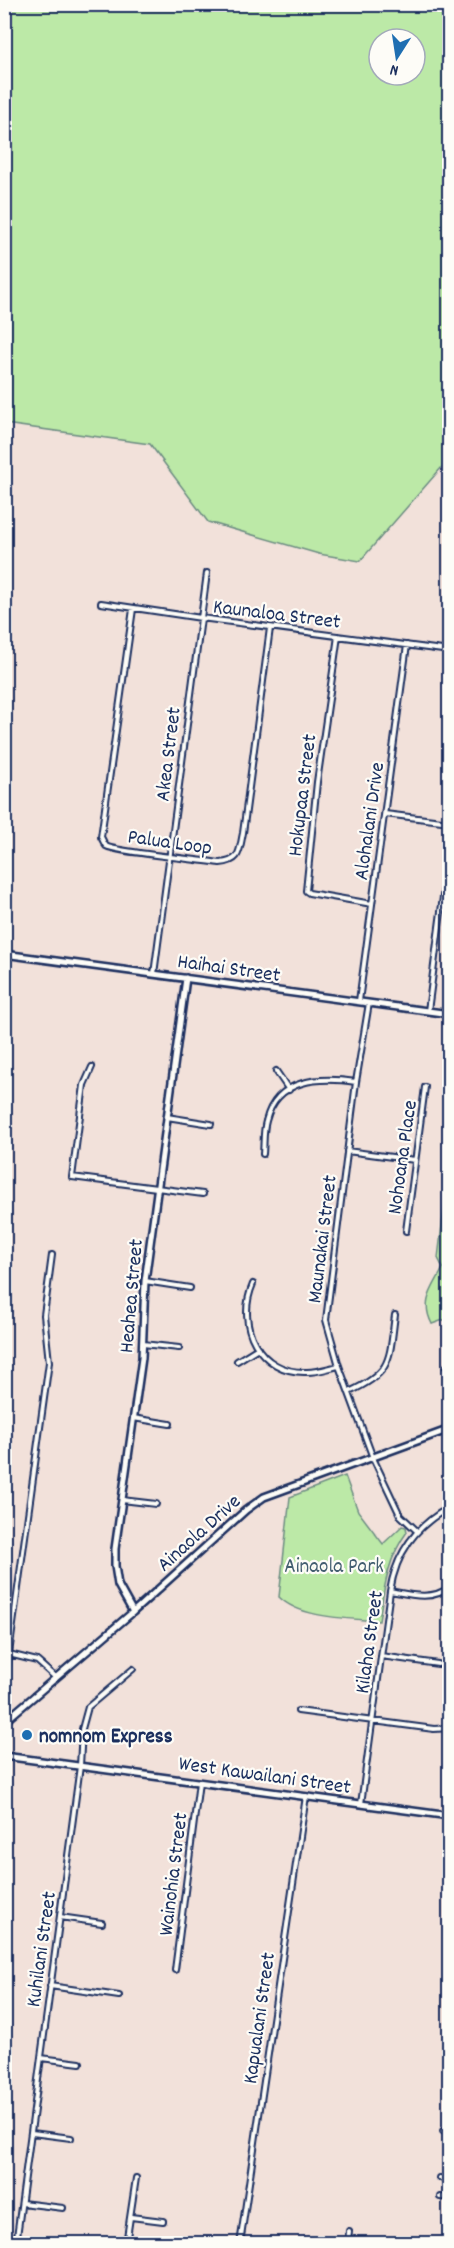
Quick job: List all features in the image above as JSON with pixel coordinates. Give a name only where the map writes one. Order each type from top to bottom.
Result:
[{"type":"street","name":"Akea Street","points":[[154,974],[207,573]]},
{"type":"street","name":"Kaunaloa Street","points":[[101,603],[450,651]]},
{"type":"street","name":"Palua Loop","points":[[132,609],[101,837],[108,847],[220,863],[230,862],[239,852],[270,628]]},
{"type":"street","name":"Hokupaa Street","points":[[338,636],[317,782],[306,891],[372,904]]},
{"type":"street","name":"Alohalani Drive","points":[[359,1001],[407,645]]},
{"type":"street","points":[[385,814],[450,822]]},
{"type":"street","points":[[428,1011],[450,843]]},
{"type":"street","name":"Haihai Street","points":[[4,954],[450,1014]]},
{"type":"street","name":"Heahea Street","points":[[133,1612],[120,1590],[115,1574],[115,1549],[143,1344],[145,1281],[186,978]]},
{"type":"street","name":"Maunakai Street","points":[[369,1003],[356,1082],[326,1308],[328,1331],[373,1458],[400,1515],[417,1531]]},
{"type":"street","points":[[92,1067],[84,1085],[72,1177],[203,1194]]},
{"type":"street","points":[[276,1071],[289,1090]]},
{"type":"street","points":[[263,1154],[268,1114],[275,1103],[289,1090],[307,1081],[320,1079],[356,1082]]},
{"type":"street","name":"Nohoana Place","points":[[406,1232],[425,1087]]},
{"type":"street","points":[[167,1117],[211,1124]]},
{"type":"street","points":[[347,1151],[415,1160]]},
{"type":"street","points":[[4,1690],[49,1362],[44,1315],[52,1255]]},
{"type":"street","points":[[145,1281],[190,1288]]},
{"type":"street","points":[[253,1284],[246,1306],[246,1317],[252,1339],[267,1358],[278,1365],[306,1372],[339,1366]]},
{"type":"street","points":[[349,1392],[376,1378],[386,1365],[395,1315]]},
{"type":"street","points":[[143,1344],[179,1348]]},
{"type":"street","points":[[237,1361],[258,1348]]},
{"type":"street","points":[[134,1418],[170,1424]]},
{"type":"street","name":"Ainaola Drive","points":[[4,1722],[133,1612],[246,1510],[264,1497],[450,1429]]},
{"type":"street","points":[[121,1500],[156,1504]]},
{"type":"street","name":"Kilaha Street","points":[[361,1804],[390,1592],[397,1562],[405,1545],[417,1531],[432,1517],[450,1507]]},
{"type":"street","points":[[390,1592],[427,1596],[440,1594],[450,1587]]},
{"type":"street","points":[[9,1654],[38,1660],[56,1678]]},
{"type":"street","points":[[381,1656],[438,1664]]},
{"type":"street","name":"Kuhilani Street","points":[[16,2244],[80,1766],[82,1729],[88,1707],[133,1669]]},
{"type":"street","points":[[298,1712],[435,1729],[450,1728]]},
{"type":"street","name":"West Kawailani Street","points":[[4,1756],[450,1816]]},
{"type":"street","name":"Wainohia Street","points":[[175,1970],[200,1782]]},
{"type":"street","name":"Kapualani Street","points":[[240,2244],[306,1796]]},
{"type":"street","points":[[60,1917],[102,1923]]},
{"type":"street","points":[[50,1986],[119,1996]]},
{"type":"street","points":[[41,2058],[80,2063]]},
{"type":"street","points":[[443,2131],[450,2131]]},
{"type":"street","points":[[32,2133],[71,2138]]},
{"type":"street","points":[[126,2244],[136,2178]]},
{"type":"street","points":[[439,2178],[450,2179]]},
{"type":"street","points":[[440,2197],[450,2198]]},
{"type":"street","points":[[22,2203],[63,2208]]},
{"type":"street","points":[[131,2217],[163,2222]]},
{"type":"street","points":[[348,2244],[349,2231]]},
{"type":"green space","points":[[5,4],[449,5],[449,459],[360,561],[319,554],[208,522],[150,444],[5,424]]},
{"type":"green space","points":[[449,1167],[449,1318],[432,1324],[427,1308],[429,1295],[443,1268],[438,1258]]},
{"type":"green space","name":"Ainaola Park","points":[[345,1476],[358,1511],[383,1544],[402,1526],[406,1527],[407,1532],[400,1542],[387,1575],[379,1621],[312,1613],[300,1610],[279,1597],[290,1497]]},
{"type":"place","name":"nomnom Express","points":[[27,1735]]}]
